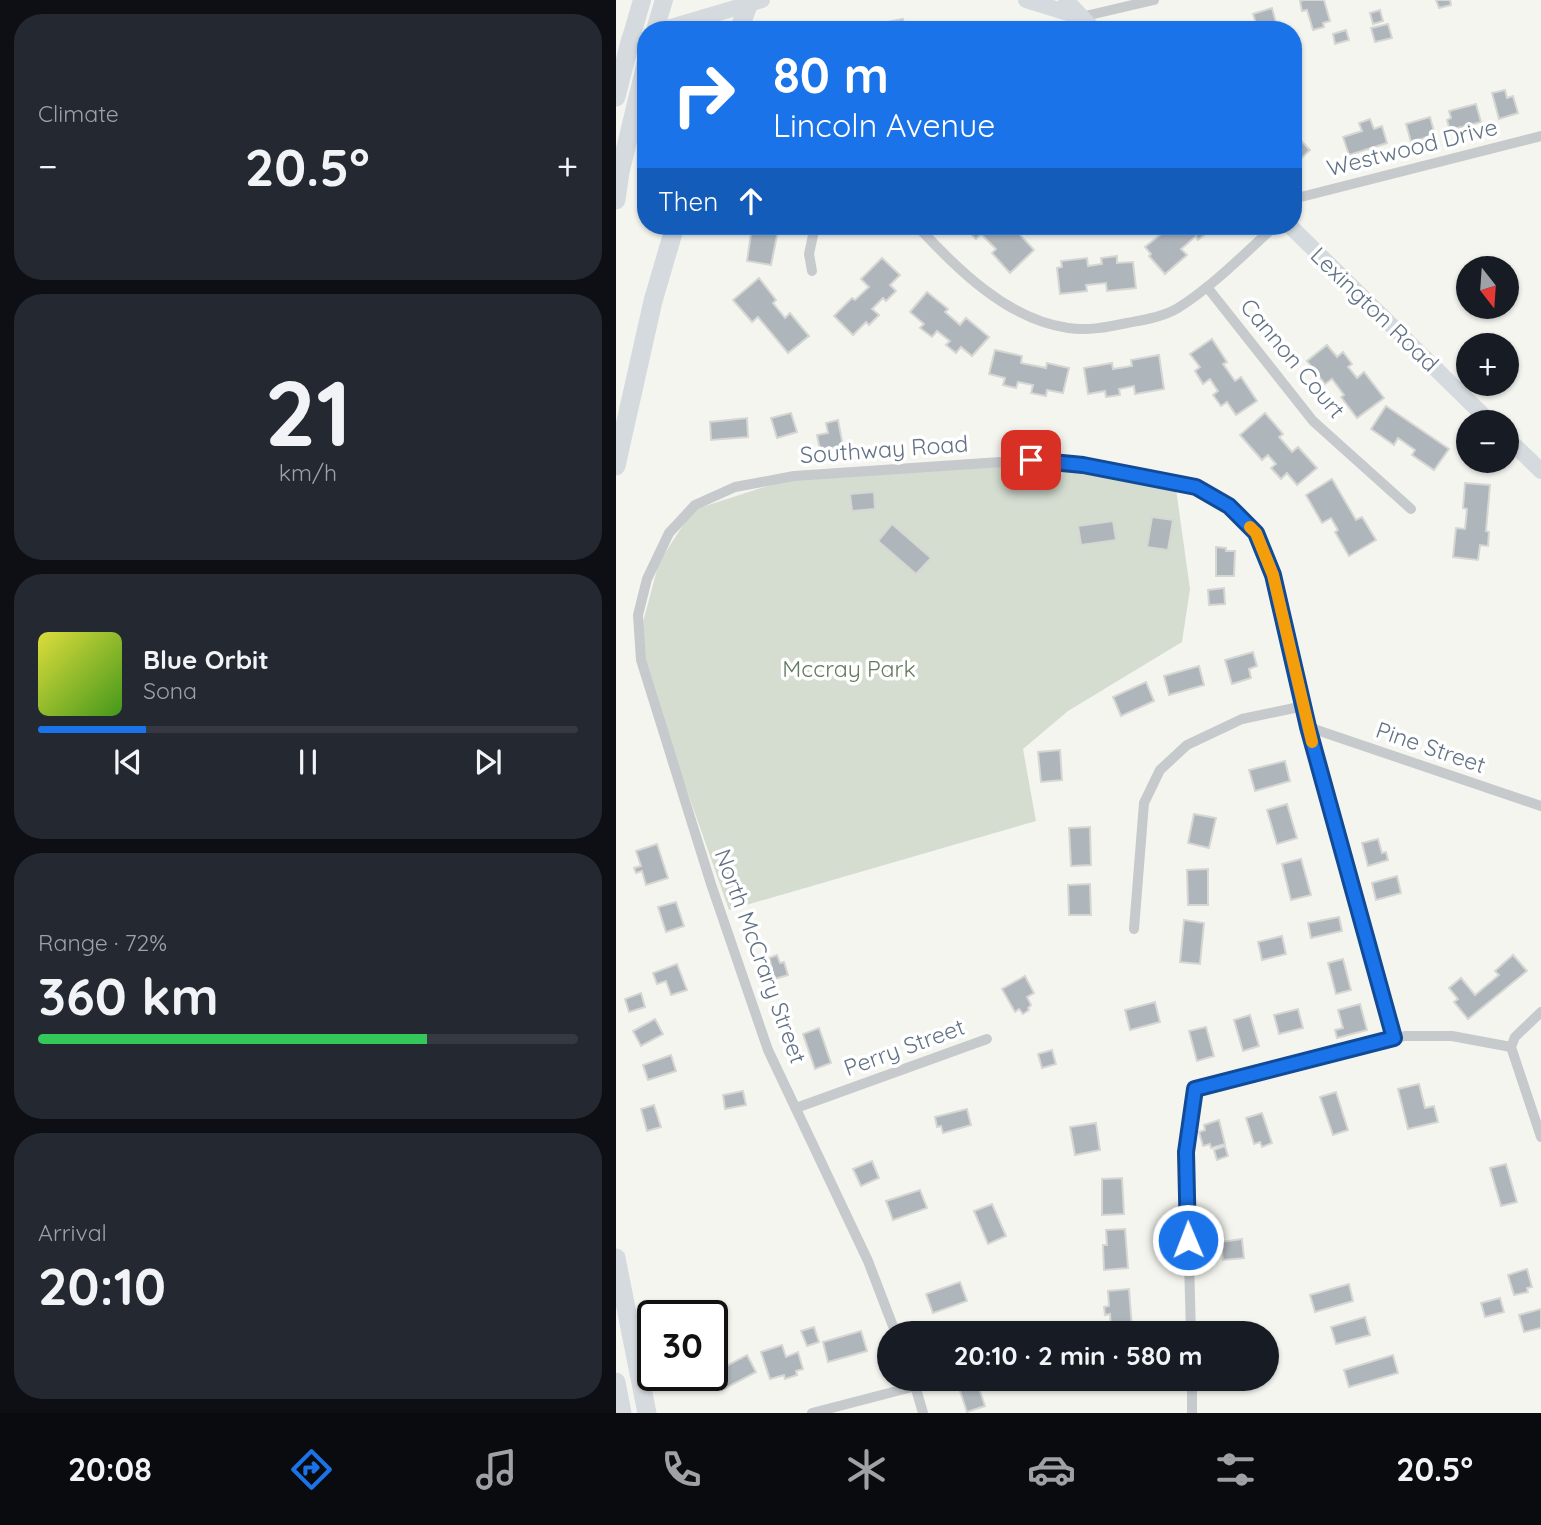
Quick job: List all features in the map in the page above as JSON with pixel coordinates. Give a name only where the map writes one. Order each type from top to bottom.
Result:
[{"type":"highway","points":[[742,21],[750,0]]},
{"type":"highway","points":[[616,97],[631,38]]},
{"type":"highway","points":[[616,200],[637,101]]},
{"type":"highway","points":[[616,466],[653,301],[672,235]]},
{"type":"highway","points":[[616,1258],[647,1413]]},
{"type":"highway","points":[[616,1382],[622,1413]]},
{"type":"main road","points":[[631,38],[642,0]]},
{"type":"main road","points":[[658,21],[664,0]]},
{"type":"main road","points":[[692,21],[762,0]]},
{"type":"main road","points":[[1026,0],[1081,17]]},
{"type":"main road","points":[[1066,0],[1085,21]]},
{"type":"main road","name":"Lexington Road","points":[[1299,235],[1478,410]]},
{"type":"main road","points":[[1519,450],[1541,471]]},
{"type":"street","points":[[1081,17],[1154,0]]},
{"type":"street","name":"Westwood Drive","points":[[1302,197],[1541,136]]},
{"type":"street","points":[[812,271],[809,254],[813,235]]},
{"type":"street","points":[[926,235],[967,277],[1001,301],[1042,322],[1070,328],[1099,328],[1143,320],[1175,310],[1207,287],[1265,235]]},
{"type":"street","name":"Cannon Court","points":[[1207,287],[1313,421],[1411,509]]},
{"type":"street","name":"Southway Road","points":[[647,579],[669,533],[695,505],[735,487],[794,476],[1031,460],[1095,467],[1196,487],[1229,506],[1256,533],[1273,575],[1308,727],[1394,1038]]},
{"type":"street","name":"North McCrary Street","points":[[647,579],[638,615],[641,660],[711,884],[768,1050],[868,1261],[891,1321]]},
{"type":"street","points":[[1134,929],[1144,803],[1160,770],[1187,745],[1242,719],[1304,706]]},
{"type":"street","name":"Pine Street","points":[[1308,727],[1541,806]]},
{"type":"street","points":[[1541,1012],[1515,1037],[1511,1046],[1541,1137]]},
{"type":"street","points":[[1191,1321],[1186,1152],[1195,1089],[1394,1038],[1416,1035],[1452,1036],[1511,1046]]},
{"type":"street","name":"Perry Street","points":[[796,1108],[986,1039]]},
{"type":"street","points":[[812,1413],[884,1391]]},
{"type":"street","points":[[917,1391],[923,1413]]},
{"type":"street","points":[[1192,1391],[1192,1413]]},
{"type":"green space","name":"Mccray Park","points":[[1028,463],[1176,489],[1190,589],[1182,642],[1068,711],[1023,749],[1036,821],[729,910],[670,742],[639,637],[659,562],[693,510],[786,480]]},
{"type":"building","points":[[1324,0],[1330,21],[1323,23],[1324,27],[1313,30],[1307,10],[1302,11],[1300,1]]},
{"type":"building","points":[[1436,0],[1450,0],[1451,5],[1439,8]]},
{"type":"building","points":[[1272,8],[1276,21],[1255,21],[1253,14]]},
{"type":"building","points":[[1380,10],[1383,21],[1373,24],[1370,13]]},
{"type":"building","points":[[1388,24],[1392,38],[1375,42],[1371,28]]},
{"type":"building","points":[[1346,30],[1349,40],[1335,44],[1333,34]]},
{"type":"building","points":[[1505,90],[1507,98],[1513,96],[1518,113],[1499,119],[1492,93]]},
{"type":"building","points":[[1476,104],[1481,122],[1450,130],[1447,120],[1451,118],[1449,111]]},
{"type":"building","points":[[1430,117],[1435,135],[1411,142],[1406,124]]},
{"type":"building","points":[[1370,119],[1374,129],[1382,126],[1387,143],[1349,155],[1343,137],[1362,131],[1359,123]]},
{"type":"building","points":[[1302,142],[1310,150],[1302,158]]},
{"type":"building","points":[[751,235],[777,235],[771,265],[747,261]]},
{"type":"building","points":[[982,235],[1020,235],[1034,250],[1010,273],[992,253],[996,249]]},
{"type":"building","points":[[1160,235],[1204,235],[1198,240],[1196,236],[1181,249],[1187,255],[1165,274],[1149,256],[1151,254],[1145,247]]},
{"type":"building","points":[[1117,256],[1117,263],[1133,262],[1136,288],[1107,291],[1106,283],[1086,285],[1087,291],[1060,294],[1057,268],[1062,267],[1061,261],[1087,258],[1088,266],[1102,264],[1101,258]]},
{"type":"building","points":[[882,258],[900,275],[890,285],[896,291],[886,301],[883,298],[872,309],[879,315],[869,325],[866,322],[853,335],[834,316],[852,298],[855,300],[869,287],[861,279]]},
{"type":"building","points":[[759,278],[776,300],[773,303],[785,318],[790,313],[809,336],[788,353],[758,317],[752,322],[733,300]]},
{"type":"building","points":[[927,292],[948,309],[945,312],[960,325],[966,318],[989,337],[972,356],[961,347],[956,353],[946,345],[950,341],[937,331],[932,337],[920,328],[924,324],[910,312]]},
{"type":"building","points":[[1212,339],[1227,362],[1223,364],[1235,381],[1241,377],[1257,401],[1236,415],[1227,402],[1221,406],[1213,395],[1218,391],[1210,379],[1203,384],[1195,371],[1200,367],[1190,354]]},
{"type":"building","points":[[1327,345],[1337,357],[1343,352],[1352,364],[1348,367],[1357,378],[1364,372],[1384,398],[1357,418],[1341,397],[1344,395],[1332,379],[1325,384],[1307,361]]},
{"type":"building","points":[[995,350],[1022,356],[1021,363],[1046,368],[1047,363],[1069,368],[1063,393],[1047,390],[1046,396],[1031,393],[1033,385],[1018,382],[1016,388],[1003,385],[1005,378],[989,374]]},
{"type":"building","points":[[1159,355],[1164,389],[1135,394],[1134,386],[1119,389],[1120,395],[1106,397],[1105,391],[1088,394],[1084,368],[1112,363],[1113,369],[1132,366],[1131,360]]},
{"type":"building","points":[[1386,406],[1449,449],[1434,470],[1412,455],[1415,450],[1398,438],[1394,445],[1371,429]]},
{"type":"building","points":[[791,413],[797,432],[777,438],[771,418]]},
{"type":"building","points":[[1265,413],[1283,434],[1279,437],[1292,452],[1298,447],[1317,468],[1297,485],[1287,473],[1281,479],[1271,468],[1276,464],[1268,455],[1262,460],[1240,435]]},
{"type":"building","points":[[747,418],[748,437],[711,440],[710,422]]},
{"type":"building","points":[[838,420],[843,446],[820,450],[817,435],[828,433],[826,423]]},
{"type":"building","points":[[1332,479],[1356,520],[1362,517],[1376,540],[1349,556],[1335,532],[1338,530],[1331,518],[1322,523],[1306,495]]},
{"type":"building","points":[[1465,483],[1490,485],[1486,531],[1489,532],[1488,546],[1480,545],[1478,560],[1453,557],[1456,528],[1465,529]]},
{"type":"building","points":[[874,492],[875,509],[852,511],[850,494]]},
{"type":"building","points":[[1152,517],[1173,520],[1168,550],[1147,547]]},
{"type":"building","points":[[1113,521],[1116,540],[1081,545],[1078,526]]},
{"type":"building","points":[[892,524],[931,558],[916,574],[878,541]]},
{"type":"building","points":[[1216,547],[1235,551],[1234,576],[1216,576]]},
{"type":"building","points":[[1224,588],[1225,604],[1209,605],[1208,590]]},
{"type":"building","points":[[1253,652],[1257,666],[1249,669],[1251,678],[1232,684],[1225,660]]},
{"type":"building","points":[[1199,666],[1204,685],[1169,695],[1164,676]]},
{"type":"building","points":[[1146,682],[1154,701],[1121,716],[1113,697]]},
{"type":"building","points":[[1060,750],[1062,780],[1041,782],[1038,752]]},
{"type":"building","points":[[1285,761],[1290,781],[1255,791],[1249,770]]},
{"type":"building","points":[[1287,804],[1297,838],[1277,844],[1267,810]]},
{"type":"building","points":[[1194,814],[1216,818],[1209,848],[1188,843]]},
{"type":"building","points":[[1090,827],[1091,865],[1071,866],[1069,828]]},
{"type":"building","points":[[1378,839],[1382,853],[1386,852],[1388,860],[1368,866],[1362,843]]},
{"type":"building","points":[[657,844],[668,878],[646,885],[642,871],[636,873],[634,868],[641,866],[636,851]]},
{"type":"building","points":[[1301,859],[1311,895],[1291,900],[1282,864]]},
{"type":"building","points":[[1208,869],[1208,905],[1188,905],[1187,870]]},
{"type":"building","points":[[1397,876],[1401,893],[1376,900],[1372,883]]},
{"type":"building","points":[[1090,884],[1091,915],[1069,915],[1068,885]]},
{"type":"building","points":[[676,902],[684,926],[666,932],[658,907]]},
{"type":"building","points":[[1339,917],[1342,931],[1311,938],[1308,923]]},
{"type":"building","points":[[1184,920],[1204,923],[1200,964],[1180,962]]},
{"type":"building","points":[[1282,936],[1286,954],[1262,960],[1258,942]]},
{"type":"building","points":[[777,955],[780,963],[784,962],[788,975],[768,981],[763,966],[771,964],[769,958]]},
{"type":"building","points":[[1513,955],[1527,971],[1468,1019],[1454,1002],[1458,999],[1449,988],[1461,978],[1475,995],[1499,975],[1495,971]]},
{"type":"building","points":[[1343,959],[1351,990],[1336,994],[1328,963]]},
{"type":"building","points":[[677,964],[687,990],[671,995],[666,981],[657,984],[653,973]]},
{"type":"building","points":[[1025,976],[1034,993],[1027,997],[1031,1005],[1023,1014],[1019,1009],[1015,1012],[1002,989]]},
{"type":"building","points":[[641,993],[645,1007],[629,1012],[625,999]]},
{"type":"building","points":[[1155,1002],[1160,1022],[1130,1030],[1125,1010]]},
{"type":"building","points":[[1360,1004],[1367,1030],[1337,1038],[1335,1030],[1343,1028],[1338,1010]]},
{"type":"building","points":[[1298,1009],[1303,1028],[1279,1034],[1274,1015]]},
{"type":"building","points":[[1250,1015],[1259,1046],[1243,1051],[1234,1020]]},
{"type":"building","points":[[655,1019],[663,1034],[641,1046],[633,1031]]},
{"type":"building","points":[[1206,1027],[1214,1056],[1197,1061],[1189,1031]]},
{"type":"building","points":[[819,1028],[831,1063],[815,1069],[803,1034]]},
{"type":"building","points":[[1052,1050],[1056,1064],[1042,1068],[1038,1054]]},
{"type":"building","points":[[671,1055],[676,1071],[648,1080],[643,1065]]},
{"type":"building","points":[[1419,1084],[1425,1108],[1434,1106],[1438,1122],[1408,1129],[1398,1089]]},
{"type":"building","points":[[743,1091],[746,1105],[725,1109],[723,1095]]},
{"type":"building","points":[[1336,1092],[1348,1130],[1333,1135],[1320,1097]]},
{"type":"building","points":[[654,1105],[661,1127],[647,1131],[641,1109]]},
{"type":"building","points":[[967,1109],[971,1125],[943,1133],[941,1126],[937,1127],[935,1117]]},
{"type":"building","points":[[1262,1113],[1272,1143],[1262,1147],[1260,1142],[1254,1144],[1246,1118]]},
{"type":"building","points":[[1219,1120],[1225,1144],[1211,1148],[1210,1144],[1203,1146],[1199,1132],[1205,1130],[1204,1125]]},
{"type":"building","points":[[1096,1123],[1100,1150],[1075,1155],[1070,1127]]},
{"type":"building","points":[[1225,1146],[1228,1156],[1217,1160],[1214,1150]]},
{"type":"building","points":[[872,1161],[879,1178],[861,1186],[853,1169]]},
{"type":"building","points":[[1506,1164],[1517,1202],[1501,1206],[1490,1168]]},
{"type":"building","points":[[1122,1178],[1124,1214],[1102,1215],[1102,1179]]},
{"type":"building","points":[[920,1190],[927,1208],[893,1220],[886,1201]]},
{"type":"building","points":[[992,1204],[1006,1236],[988,1244],[974,1211]]},
{"type":"building","points":[[1125,1229],[1128,1268],[1104,1270],[1103,1245],[1107,1245],[1106,1230]]},
{"type":"building","points":[[1242,1239],[1244,1258],[1223,1260],[1221,1242]]},
{"type":"building","points":[[1527,1269],[1532,1287],[1527,1288],[1528,1292],[1514,1295],[1508,1275]]},
{"type":"building","points":[[960,1282],[967,1301],[933,1313],[926,1294]]},
{"type":"building","points":[[1349,1284],[1353,1301],[1315,1312],[1310,1295]]},
{"type":"building","points":[[1129,1289],[1131,1321],[1110,1321],[1110,1314],[1105,1315],[1104,1307],[1109,1306],[1108,1291]]},
{"type":"building","points":[[1500,1298],[1504,1312],[1485,1317],[1481,1303]]},
{"type":"building","points":[[1541,1309],[1541,1328],[1524,1332],[1519,1315]]},
{"type":"building","points":[[1365,1317],[1370,1335],[1336,1344],[1331,1327]]},
{"type":"building","points":[[814,1327],[819,1342],[807,1346],[801,1331]]},
{"type":"building","points":[[861,1331],[867,1351],[828,1362],[823,1342]]},
{"type":"building","points":[[782,1345],[786,1357],[798,1352],[803,1369],[796,1371],[797,1375],[785,1379],[784,1375],[770,1379],[761,1352]]},
{"type":"building","points":[[747,1355],[756,1372],[728,1387],[728,1365]]},
{"type":"building","points":[[1393,1355],[1398,1373],[1349,1387],[1344,1370]]},
{"type":"building","points":[[960,1391],[980,1391],[985,1406],[967,1412]]},
{"type":"slow traffic","points":[[1250,527],[1256,533],[1273,575],[1312,742]]},
{"type":"route","points":[[1031,460],[1083,465],[1196,487],[1229,506],[1256,533],[1273,575],[1308,727],[1394,1038],[1195,1089],[1186,1152],[1188,1240]]}]
